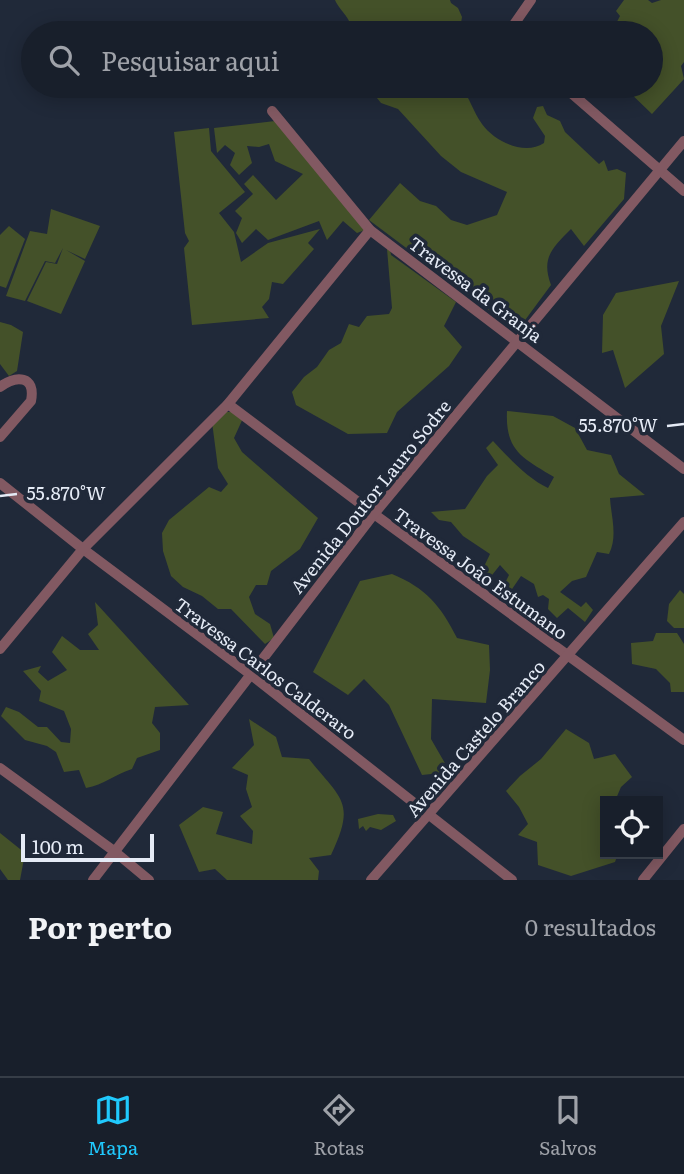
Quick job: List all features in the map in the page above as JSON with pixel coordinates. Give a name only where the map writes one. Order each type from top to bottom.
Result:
[{"type":"street","points":[[516,21],[531,0]]},
{"type":"street","points":[[577,98],[684,191]]},
{"type":"street","name":"Travessa da Granja","points":[[272,111],[370,230],[684,469]]},
{"type":"street","name":"Avenida Doutor Lauro Sodre","points":[[93,880],[374,514],[684,141]]},
{"type":"street","points":[[0,649],[83,549],[228,404],[370,230]]},
{"type":"street","points":[[0,387],[11,379],[19,378],[27,383],[32,393],[31,401],[0,436]]},
{"type":"street","name":"Travessa João Estumano","points":[[228,404],[684,740]]},
{"type":"street","name":"Travessa Carlos Calderaro","points":[[0,483],[250,674],[512,880]]},
{"type":"street","name":"Avenida Castelo Branco","points":[[371,880],[684,522]]},
{"type":"street","points":[[0,768],[114,851],[149,880]]},
{"type":"street","points":[[643,880],[684,829]]},
{"type":"green space","points":[[335,0],[450,0],[462,17],[461,21],[348,21]]},
{"type":"green space","points":[[624,0],[648,0],[652,3],[661,0],[684,0],[684,62],[681,66],[684,79],[652,114],[635,98],[663,98],[663,21],[617,21],[620,16],[616,11]]},
{"type":"green space","points":[[377,98],[468,98],[479,119],[494,136],[511,145],[528,148],[544,143],[545,136],[533,118],[537,107],[543,106],[547,115],[560,121],[565,132],[599,164],[604,160],[608,171],[617,169],[626,173],[624,199],[584,246],[571,229],[554,248],[547,268],[551,285],[517,331],[369,220],[400,183],[420,201],[436,206],[451,220],[467,225],[497,215],[507,192],[461,172],[441,156],[398,109],[381,103]]},
{"type":"green space","points":[[275,121],[365,230],[357,233],[343,221],[327,240],[319,221],[268,240],[256,229],[242,243],[236,233],[242,218],[235,211],[253,194],[244,184],[253,175],[276,200],[303,174],[275,161],[269,144],[247,146],[252,163],[239,175],[230,165],[235,153],[225,145],[217,153],[214,128]]},
{"type":"green space","points":[[209,128],[211,151],[245,192],[219,213],[234,232],[241,262],[268,243],[320,229],[308,243],[314,249],[283,284],[272,282],[269,299],[262,307],[269,318],[192,325],[184,248],[189,241],[185,233],[174,132]]},
{"type":"green space","points":[[51,209],[100,226],[85,259],[66,250],[85,261],[61,314],[27,301],[46,262],[57,264],[63,248],[55,263],[45,261],[25,301],[6,296],[30,231],[47,234]]},
{"type":"green space","points":[[9,226],[25,239],[6,288],[0,286],[0,235]]},
{"type":"green space","points":[[387,249],[390,249],[391,255],[456,302],[444,326],[462,347],[449,366],[397,412],[387,433],[348,434],[296,405],[292,392],[304,377],[317,367],[329,350],[341,343],[349,324],[359,327],[367,316],[389,314],[392,308]]},
{"type":"green space","points":[[679,281],[661,326],[664,354],[625,388],[613,350],[602,353],[603,315],[616,293]]},
{"type":"green space","points":[[0,322],[23,332],[17,371],[9,376],[0,364]]},
{"type":"green space","points":[[507,411],[553,416],[575,428],[587,450],[611,455],[619,474],[645,495],[610,498],[614,533],[609,554],[597,552],[586,577],[572,581],[560,592],[581,607],[586,602],[593,610],[585,622],[568,608],[557,618],[548,609],[549,599],[543,595],[538,597],[534,584],[521,576],[510,592],[505,583],[509,575],[500,565],[485,584],[479,577],[490,554],[463,536],[451,522],[439,520],[431,512],[465,509],[487,476],[498,465],[486,448],[493,441],[526,473],[548,488],[554,477],[518,452],[509,436]]},
{"type":"green space","points":[[223,412],[244,416],[234,438],[242,452],[318,518],[300,549],[271,571],[267,585],[256,585],[249,597],[255,614],[270,624],[274,638],[265,644],[231,609],[218,609],[202,596],[183,587],[171,576],[163,551],[162,533],[169,520],[209,487],[221,492],[228,484],[218,468],[212,422]]},
{"type":"green space","points":[[392,574],[414,585],[431,599],[445,616],[457,638],[489,645],[490,670],[486,703],[432,699],[431,739],[450,772],[422,775],[389,705],[364,679],[348,695],[313,672],[360,581]]},
{"type":"green space","points":[[680,590],[684,594],[684,628],[674,628],[667,621],[669,604]]},
{"type":"green space","points":[[95,602],[189,705],[155,707],[152,723],[160,733],[160,750],[137,758],[132,769],[86,788],[79,770],[64,772],[56,752],[47,746],[25,740],[1,716],[6,707],[19,712],[38,727],[47,727],[61,742],[70,743],[71,729],[64,711],[39,701],[41,691],[23,671],[41,666],[38,672],[48,681],[67,670],[52,652],[62,636],[80,650],[99,650],[88,634],[98,625]]},
{"type":"green space","points":[[656,633],[677,633],[684,644],[684,692],[671,692],[670,683],[656,669],[632,664],[631,643],[653,641]]},
{"type":"green space","points":[[249,719],[276,737],[282,757],[309,759],[342,802],[343,823],[331,855],[309,858],[319,871],[318,880],[227,880],[215,869],[199,872],[179,825],[203,807],[223,812],[216,834],[252,844],[253,831],[240,816],[252,807],[246,789],[248,775],[232,768],[254,745]]},
{"type":"green space","points":[[566,729],[589,743],[594,759],[615,754],[632,777],[621,787],[617,796],[600,796],[600,859],[616,859],[615,862],[571,876],[538,865],[537,842],[518,835],[528,824],[506,791],[541,759]]},
{"type":"green space","points":[[378,814],[393,815],[396,821],[381,830],[370,827],[366,831],[363,826],[359,829],[358,819]]},
{"type":"green space","points":[[0,833],[25,853],[20,880],[8,880],[0,869]]}]
